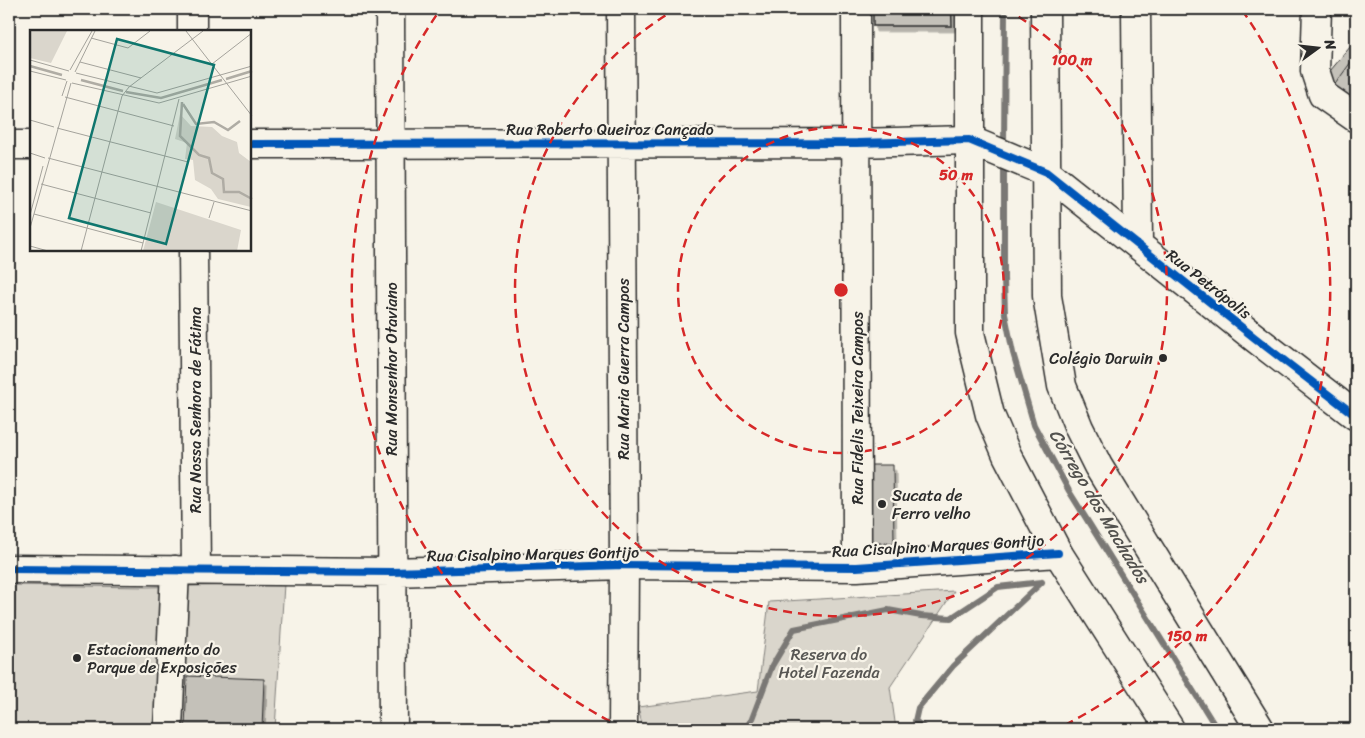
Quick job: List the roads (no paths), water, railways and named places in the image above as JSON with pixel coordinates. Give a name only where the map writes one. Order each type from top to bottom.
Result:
[{"type":"street","points":[[192,9],[192,30]]},
{"type":"street","name":"Rua Monsenhor Otaviano","points":[[390,9],[393,729]]},
{"type":"street","name":"Rua Maria Guerra Campos","points":[[621,9],[623,729]]},
{"type":"street","name":"Rua Fidelis Teixeira Campos","points":[[856,9],[857,567]]},
{"type":"street","points":[[970,9],[980,145],[969,293],[970,332],[990,414],[1006,455],[1058,553],[1170,729]]},
{"type":"street","points":[[1045,9],[1047,296],[1062,386],[1079,428],[1121,506],[1260,729]]},
{"type":"street","points":[[1136,9],[1138,245]]},
{"type":"street","points":[[1317,9],[1315,71],[1323,95],[1356,118]]},
{"type":"street","name":"Rua Roberto Queiroz Cançado","points":[[251,144],[622,142],[980,145]]},
{"type":"street","points":[[9,145],[30,145]]},
{"type":"street","name":"Rua Petrópolis","points":[[980,145],[1046,172],[1356,416]]},
{"type":"street","name":"Rua Nossa Senhora de Fátima","points":[[168,729],[185,570],[194,251]]},
{"type":"street","name":"Rua Cisalpino Marques Gontijo","points":[[9,569],[392,572],[624,565],[857,567],[1058,553]]},
{"type":"waterway","name":"Córrego dos Machados","points":[[1004,148],[1005,9]]},
{"type":"waterway","name":"Córrego dos Machados","points":[[1004,163],[1005,314],[1013,353],[1034,425],[1069,491],[1217,729]]},
{"type":"waterway","points":[[748,729],[772,666],[794,629],[888,610],[921,616],[951,618],[998,587],[1042,582]]},
{"type":"waterway","points":[[926,729],[915,721],[918,708],[953,666],[1042,582]]},
{"type":"place","name":"Colégio Darwin","points":[[1163,358]]},
{"type":"place","name":"Sucata de Ferro velho","points":[[882,504]]},
{"type":"place","name":"Estacionamento do Parque de Exposições","points":[[77,658]]},
{"type":"park label","name":"Reserva do Hotel Fazenda","points":[[829,663]]}]
